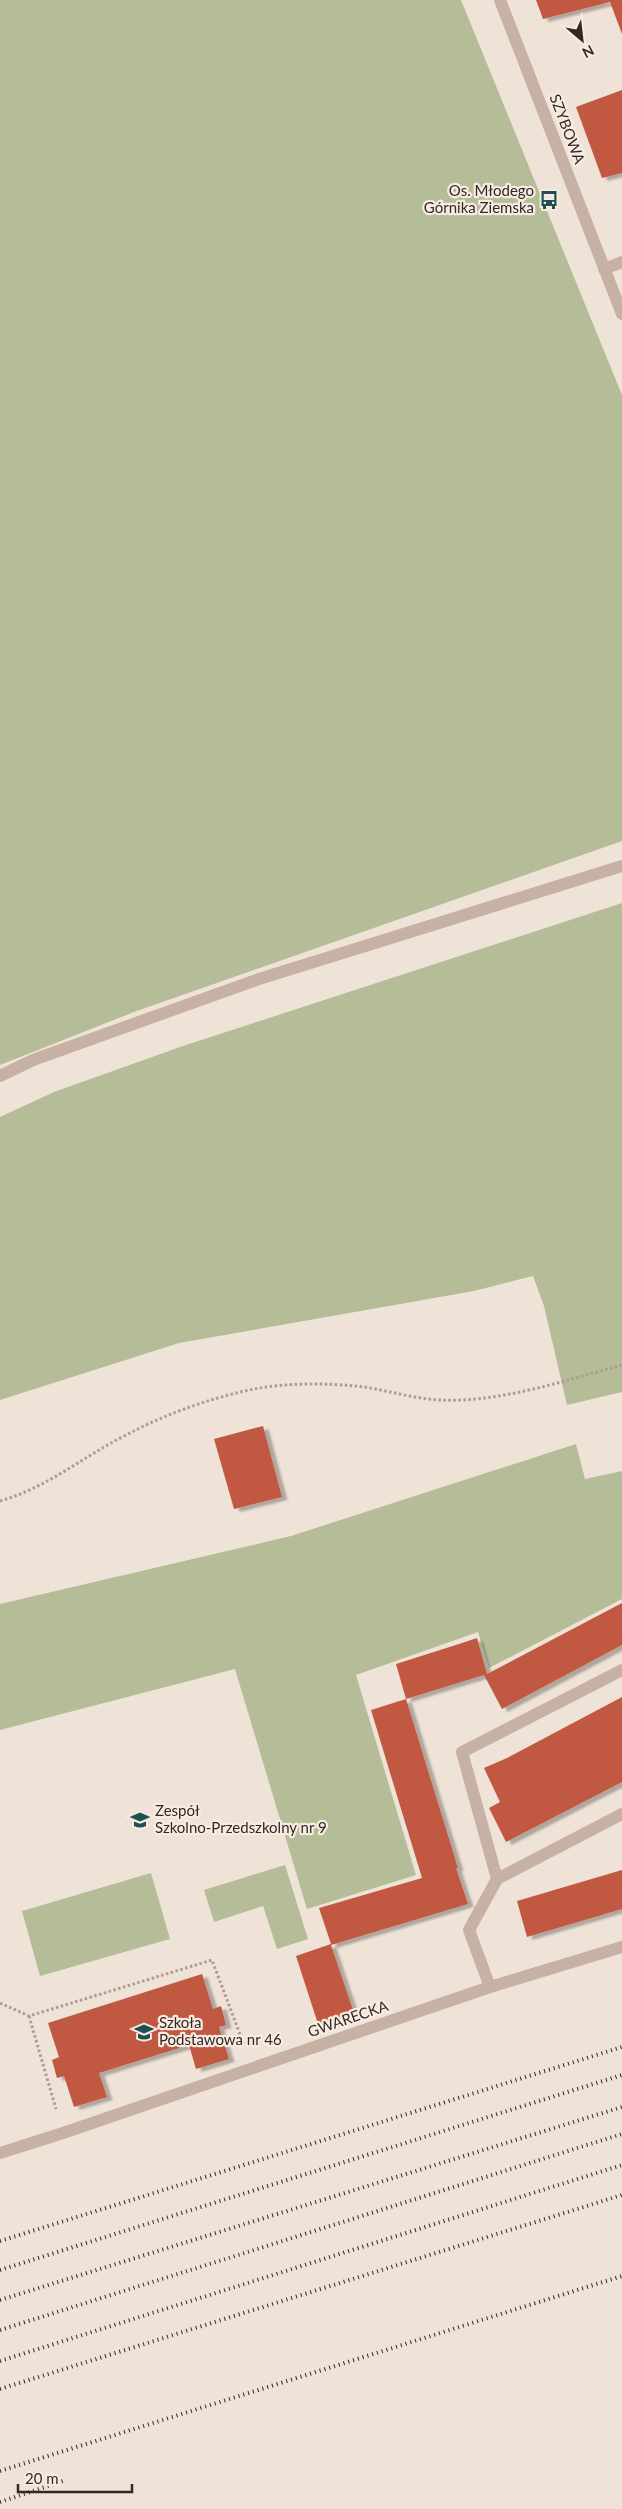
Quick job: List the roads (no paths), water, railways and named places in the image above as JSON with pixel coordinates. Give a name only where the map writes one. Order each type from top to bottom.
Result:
[{"type":"street","name":"SZYBOWA","points":[[500,0],[622,314]]},
{"type":"street","points":[[604,269],[622,262]]},
{"type":"street","points":[[0,1076],[32,1060],[259,979],[622,866]]},
{"type":"street","points":[[497,1879],[462,1752],[622,1670]]},
{"type":"street","points":[[490,1987],[470,1930],[497,1879],[622,1814]]},
{"type":"street","name":"GWARECKA","points":[[0,2153],[490,1987],[622,1947]]},
{"type":"railway","points":[[0,2241],[622,2047]]},
{"type":"railway","points":[[0,2270],[622,2075]]},
{"type":"railway","points":[[0,2300],[622,2107]]},
{"type":"railway","points":[[0,2330],[622,2134]]},
{"type":"railway","points":[[0,2361],[622,2165]]},
{"type":"railway","points":[[0,2389],[622,2195]]},
{"type":"railway","points":[[0,2471],[622,2276]]},
{"type":"railway","points":[[0,2502],[66,2480]]},
{"type":"place","name":"Os. Młodego Górnika Ziemska","points":[[549,200]]},
{"type":"place","name":"Zespół Szkolno-Przedszkolny nr 9","points":[[140,1820]]},
{"type":"place","name":"Szkoła Podstawowa nr 46","points":[[144,2032]]}]
